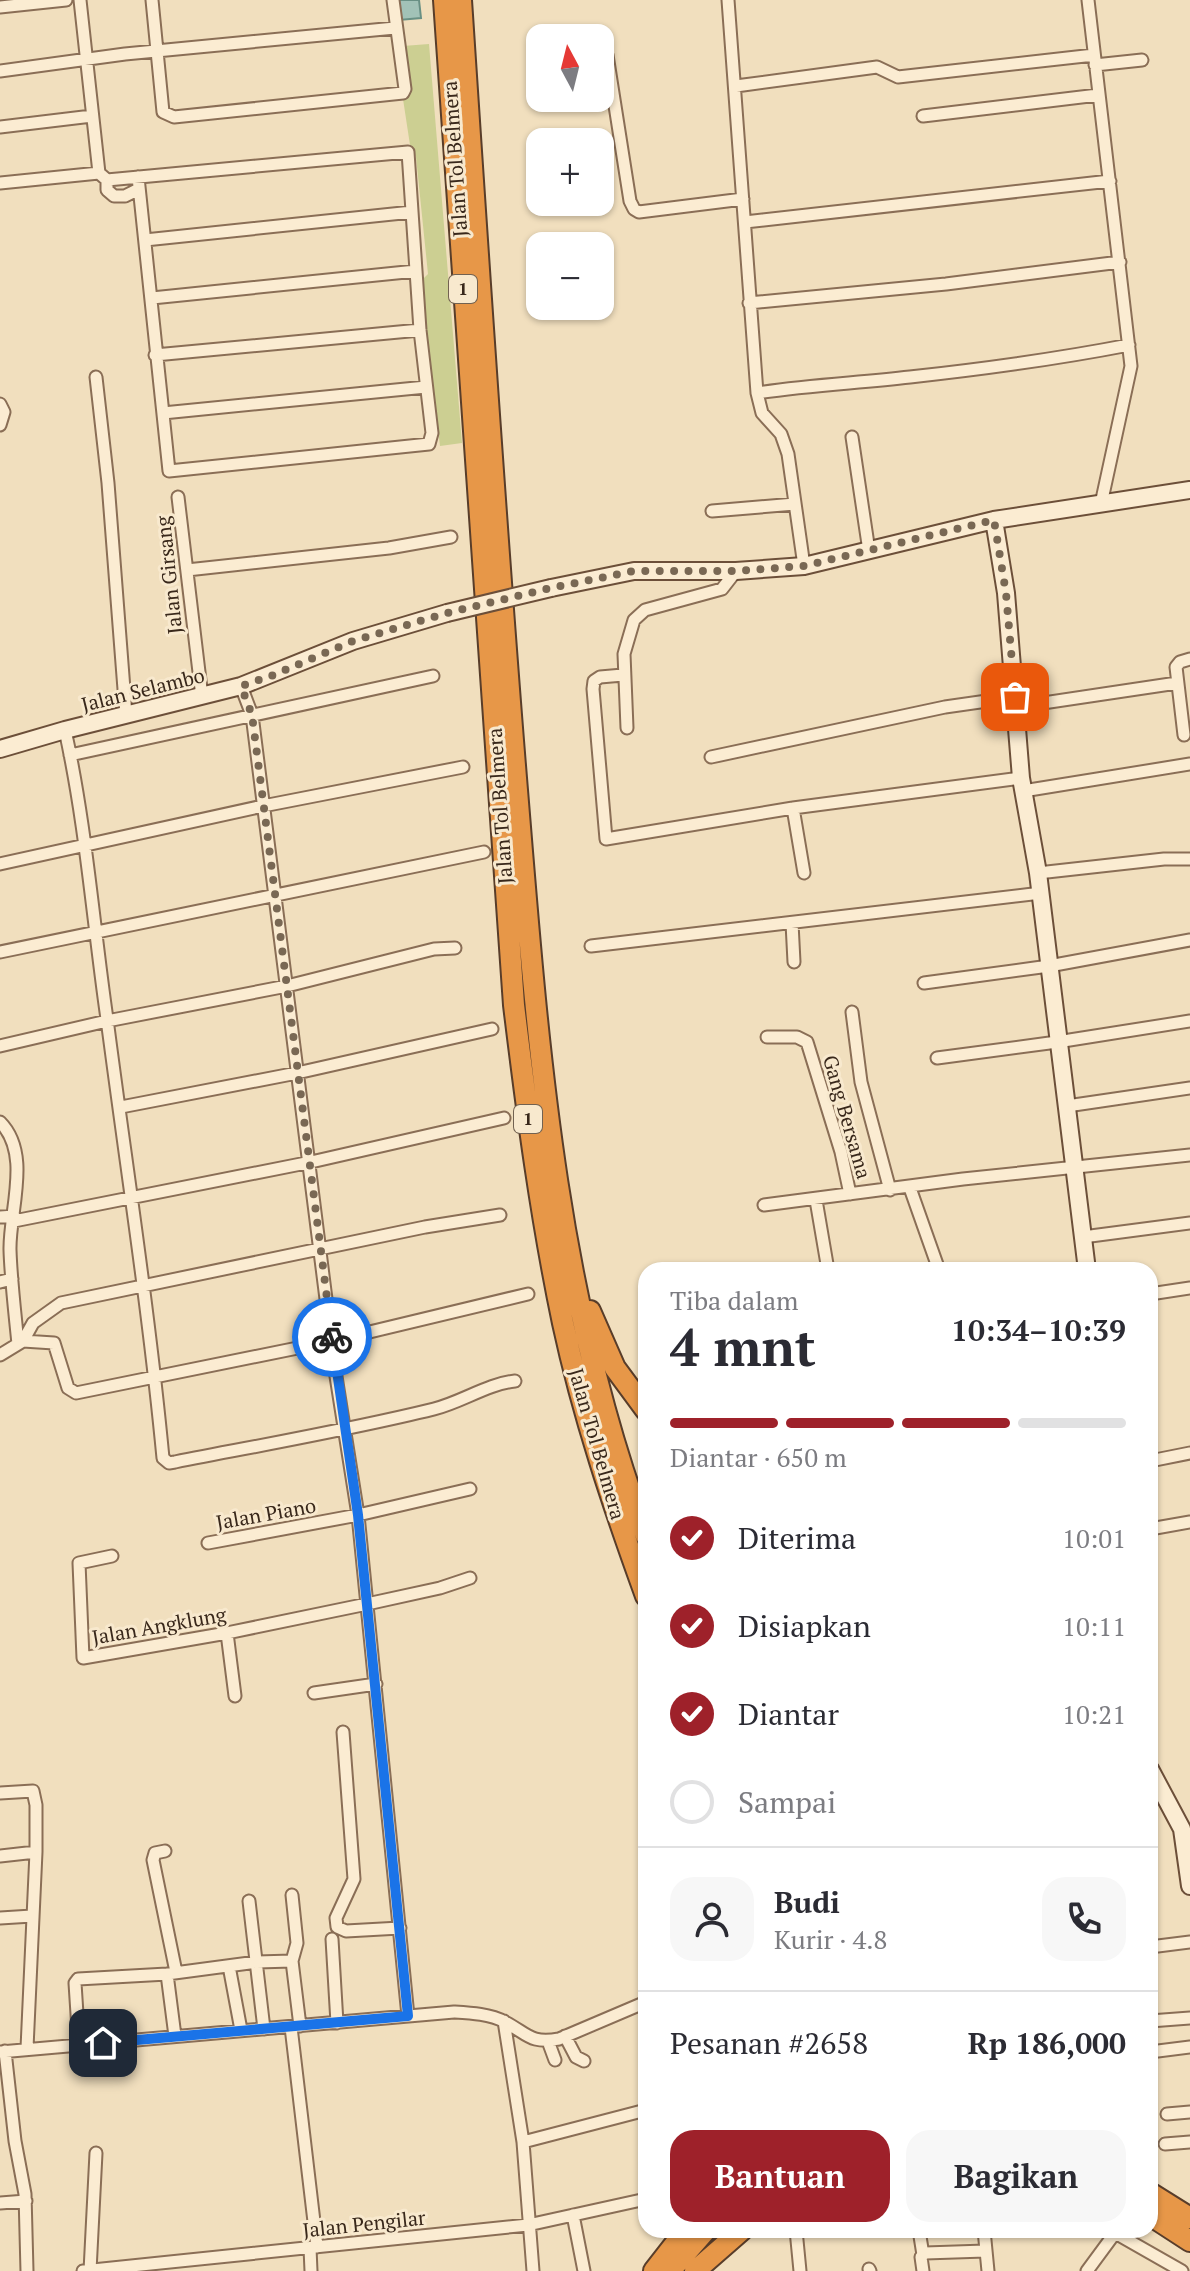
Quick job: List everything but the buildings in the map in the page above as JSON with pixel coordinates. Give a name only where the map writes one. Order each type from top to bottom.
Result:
[{"type":"highway","name":"Jalan Tol Belmera","points":[[444,0],[514,1005],[530,1134],[564,1327],[620,1522],[638,1573]]},
{"type":"highway","name":"Jalan Tol Belmera","points":[[461,0],[500,577],[535,1014],[548,1133],[581,1322],[604,1407],[638,1511]]},
{"type":"highway","points":[[564,1227],[601,1340],[615,1368],[638,1399]]},
{"type":"highway","points":[[1158,2198],[1190,2218]]},
{"type":"highway","points":[[1158,2220],[1190,2241]]},
{"type":"highway","points":[[1158,2233],[1190,2249]]},
{"type":"highway","points":[[654,2271],[680,2238]]},
{"type":"highway","points":[[670,2271],[699,2238]]},
{"type":"highway","points":[[679,2271],[707,2238]]},
{"type":"highway","points":[[695,2271],[733,2238]]},
{"type":"street","points":[[0,7],[66,0]]},
{"type":"street","points":[[80,0],[92,116],[107,190],[114,196],[125,196],[138,183]]},
{"type":"street","points":[[152,0],[163,112],[170,117],[405,91],[393,0]]},
{"type":"street","points":[[728,0],[757,393],[762,413],[783,439],[804,566]]},
{"type":"street","points":[[1088,0],[1120,262],[1130,377],[1101,504]]},
{"type":"street","points":[[0,71],[87,59],[395,28]]},
{"type":"street","points":[[736,86],[877,67],[898,77],[1094,60],[1142,60]]},
{"type":"street","points":[[923,116],[1098,95]]},
{"type":"street","points":[[614,99],[630,201],[634,209],[639,212],[743,199]]},
{"type":"street","points":[[0,127],[92,116]]},
{"type":"street","points":[[0,183],[103,177],[138,183],[407,150],[431,440],[424,446],[169,471],[138,183]]},
{"type":"street","points":[[745,222],[1110,181]]},
{"type":"street","points":[[145,240],[412,212]]},
{"type":"street","points":[[749,303],[946,284],[1120,262]]},
{"type":"street","points":[[152,298],[416,271]]},
{"type":"street","points":[[155,355],[420,330]]},
{"type":"street","points":[[757,393],[805,385],[933,374],[1129,345]]},
{"type":"street","points":[[96,377],[108,483],[126,715]]},
{"type":"street","points":[[163,413],[426,387]]},
{"type":"street","points":[[0,404],[4,412],[0,425]]},
{"type":"street","points":[[852,437],[869,551]]},
{"type":"street","name":"Jalan Selambo","points":[[0,749],[241,686],[353,641],[447,613],[551,588],[634,571],[736,571],[804,566],[994,520],[1190,490]]},
{"type":"street","name":"Jalan Girsang","points":[[178,497],[202,697]]},
{"type":"street","points":[[712,511],[795,504]]},
{"type":"street","points":[[994,520],[1006,593],[1022,785],[1041,893],[1086,1262]]},
{"type":"street","points":[[187,570],[389,548],[451,537]]},
{"type":"street","points":[[627,728],[623,675],[627,637],[634,620],[645,610],[722,589],[736,571]]},
{"type":"street","points":[[1184,735],[1176,667],[1190,659]]},
{"type":"street","points":[[623,675],[600,677],[594,681],[593,689],[606,839],[793,808],[1190,764]]},
{"type":"street","points":[[70,755],[433,676]]},
{"type":"street","points":[[711,757],[945,707],[1177,683]]},
{"type":"street","points":[[241,686],[252,715],[332,1341],[358,1515],[408,2016]]},
{"type":"street","points":[[65,730],[85,845],[121,1107],[156,1379],[163,1458],[169,1463],[344,1428],[448,1405],[500,1383],[515,1381]]},
{"type":"street","points":[[0,864],[263,806],[463,767]]},
{"type":"street","points":[[793,808],[804,873]]},
{"type":"street","points":[[0,952],[484,852]]},
{"type":"street","points":[[1038,873],[1190,859]]},
{"type":"street","points":[[591,946],[1041,893]]},
{"type":"street","points":[[792,923],[794,962]]},
{"type":"street","points":[[924,983],[1049,966],[1190,940]]},
{"type":"street","points":[[0,1046],[107,1021],[287,986],[434,949],[455,948]]},
{"type":"street","points":[[852,1012],[861,1082],[890,1190]]},
{"type":"street","points":[[937,1058],[1190,1021]]},
{"type":"street","points":[[121,1107],[297,1073],[492,1029]]},
{"type":"street","name":"Gang Bersama","points":[[767,1037],[797,1037],[807,1042],[841,1152],[850,1194]]},
{"type":"street","points":[[1067,1106],[1190,1088]]},
{"type":"street","points":[[0,1217],[14,1218],[131,1199],[504,1118]]},
{"type":"street","points":[[0,1122],[16,1160],[14,1218],[6,1280],[21,1342]]},
{"type":"street","points":[[764,1205],[1190,1155]]},
{"type":"street","points":[[910,1188],[936,1262]]},
{"type":"street","points":[[816,1200],[827,1262]]},
{"type":"street","points":[[0,1355],[21,1342],[33,1323],[61,1303],[425,1227],[500,1215]]},
{"type":"street","points":[[1083,1237],[1190,1223]]},
{"type":"street","points":[[1158,1293],[1190,1288]]},
{"type":"street","points":[[21,1342],[54,1343],[72,1392],[156,1379],[528,1294]]},
{"type":"street","points":[[1158,1459],[1190,1453]]},
{"type":"street","name":"Jalan Piano","points":[[208,1543],[358,1515],[470,1489]]},
{"type":"street","points":[[1158,1528],[1190,1522]]},
{"type":"street","name":"Jalan Angklung","points":[[112,1556],[82,1561],[78,1566],[83,1658],[227,1633],[440,1588],[470,1578]]},
{"type":"street","points":[[227,1633],[235,1696]]},
{"type":"street","points":[[314,1693],[376,1684]]},
{"type":"street","points":[[343,1732],[354,1879],[336,1918],[337,1927],[346,1931],[400,1928]]},
{"type":"street","points":[[1158,1786],[1178,1818],[1185,1840],[1190,1886]]},
{"type":"street","points":[[0,1793],[33,1791],[36,1805],[27,2048]]},
{"type":"street","points":[[165,1851],[155,1853],[153,1860],[171,1973],[175,2036]]},
{"type":"street","points":[[0,1856],[36,1852]]},
{"type":"street","points":[[292,1895],[297,1943],[292,1961],[313,2247],[311,2271]]},
{"type":"street","points":[[249,1901],[264,2029]]},
{"type":"street","points":[[0,1918],[32,1916]]},
{"type":"street","points":[[332,1939],[337,2023]]},
{"type":"street","points":[[1158,1946],[1190,1942]]},
{"type":"street","points":[[79,2045],[75,1983],[78,1979],[292,1961]]},
{"type":"street","points":[[229,1966],[241,2030]]},
{"type":"street","points":[[27,2271],[26,2201],[2,2051],[474,2013],[504,2021],[527,2037],[548,2041],[638,2005]]},
{"type":"street","points":[[1158,2020],[1190,2018]]},
{"type":"street","points":[[504,2021],[523,2142],[533,2271]]},
{"type":"street","points":[[565,2036],[576,2057],[584,2061]]},
{"type":"street","points":[[548,2041],[555,2060]]},
{"type":"street","points":[[1158,2051],[1190,2047]]},
{"type":"street","points":[[523,2142],[638,2112]]},
{"type":"street","points":[[1167,2114],[1190,2112]]},
{"type":"street","points":[[1165,2144],[1190,2142]]},
{"type":"street","points":[[90,2270],[96,2153]]},
{"type":"street","points":[[0,2203],[26,2201]]},
{"type":"street","name":"Jalan Pengilar","points":[[83,2271],[147,2267],[528,2225],[638,2201]]},
{"type":"street","points":[[573,2215],[584,2271]]},
{"type":"street","points":[[797,2238],[800,2271]]},
{"type":"street","points":[[920,2238],[923,2271]]},
{"type":"street","points":[[984,2238],[988,2271]]},
{"type":"street","points":[[1087,2271],[1108,2238]]},
{"type":"street","points":[[1123,2238],[1182,2271]]},
{"type":"street","points":[[923,2255],[985,2251]]},
{"type":"green space","points":[[429,44],[462,443],[440,446],[420,282],[428,274],[416,157],[410,145],[403,99],[408,98],[403,46]]},
{"type":"water","points":[[396,0],[419,0],[421,18],[399,20]]},
{"type":"way so far","points":[[332,1337],[252,715],[241,686],[353,641],[447,613],[551,588],[634,571],[736,571],[804,566],[994,520],[1001,549],[1015,697]]},
{"type":"route","points":[[103,2043],[408,2016],[358,1515],[332,1337]]}]
